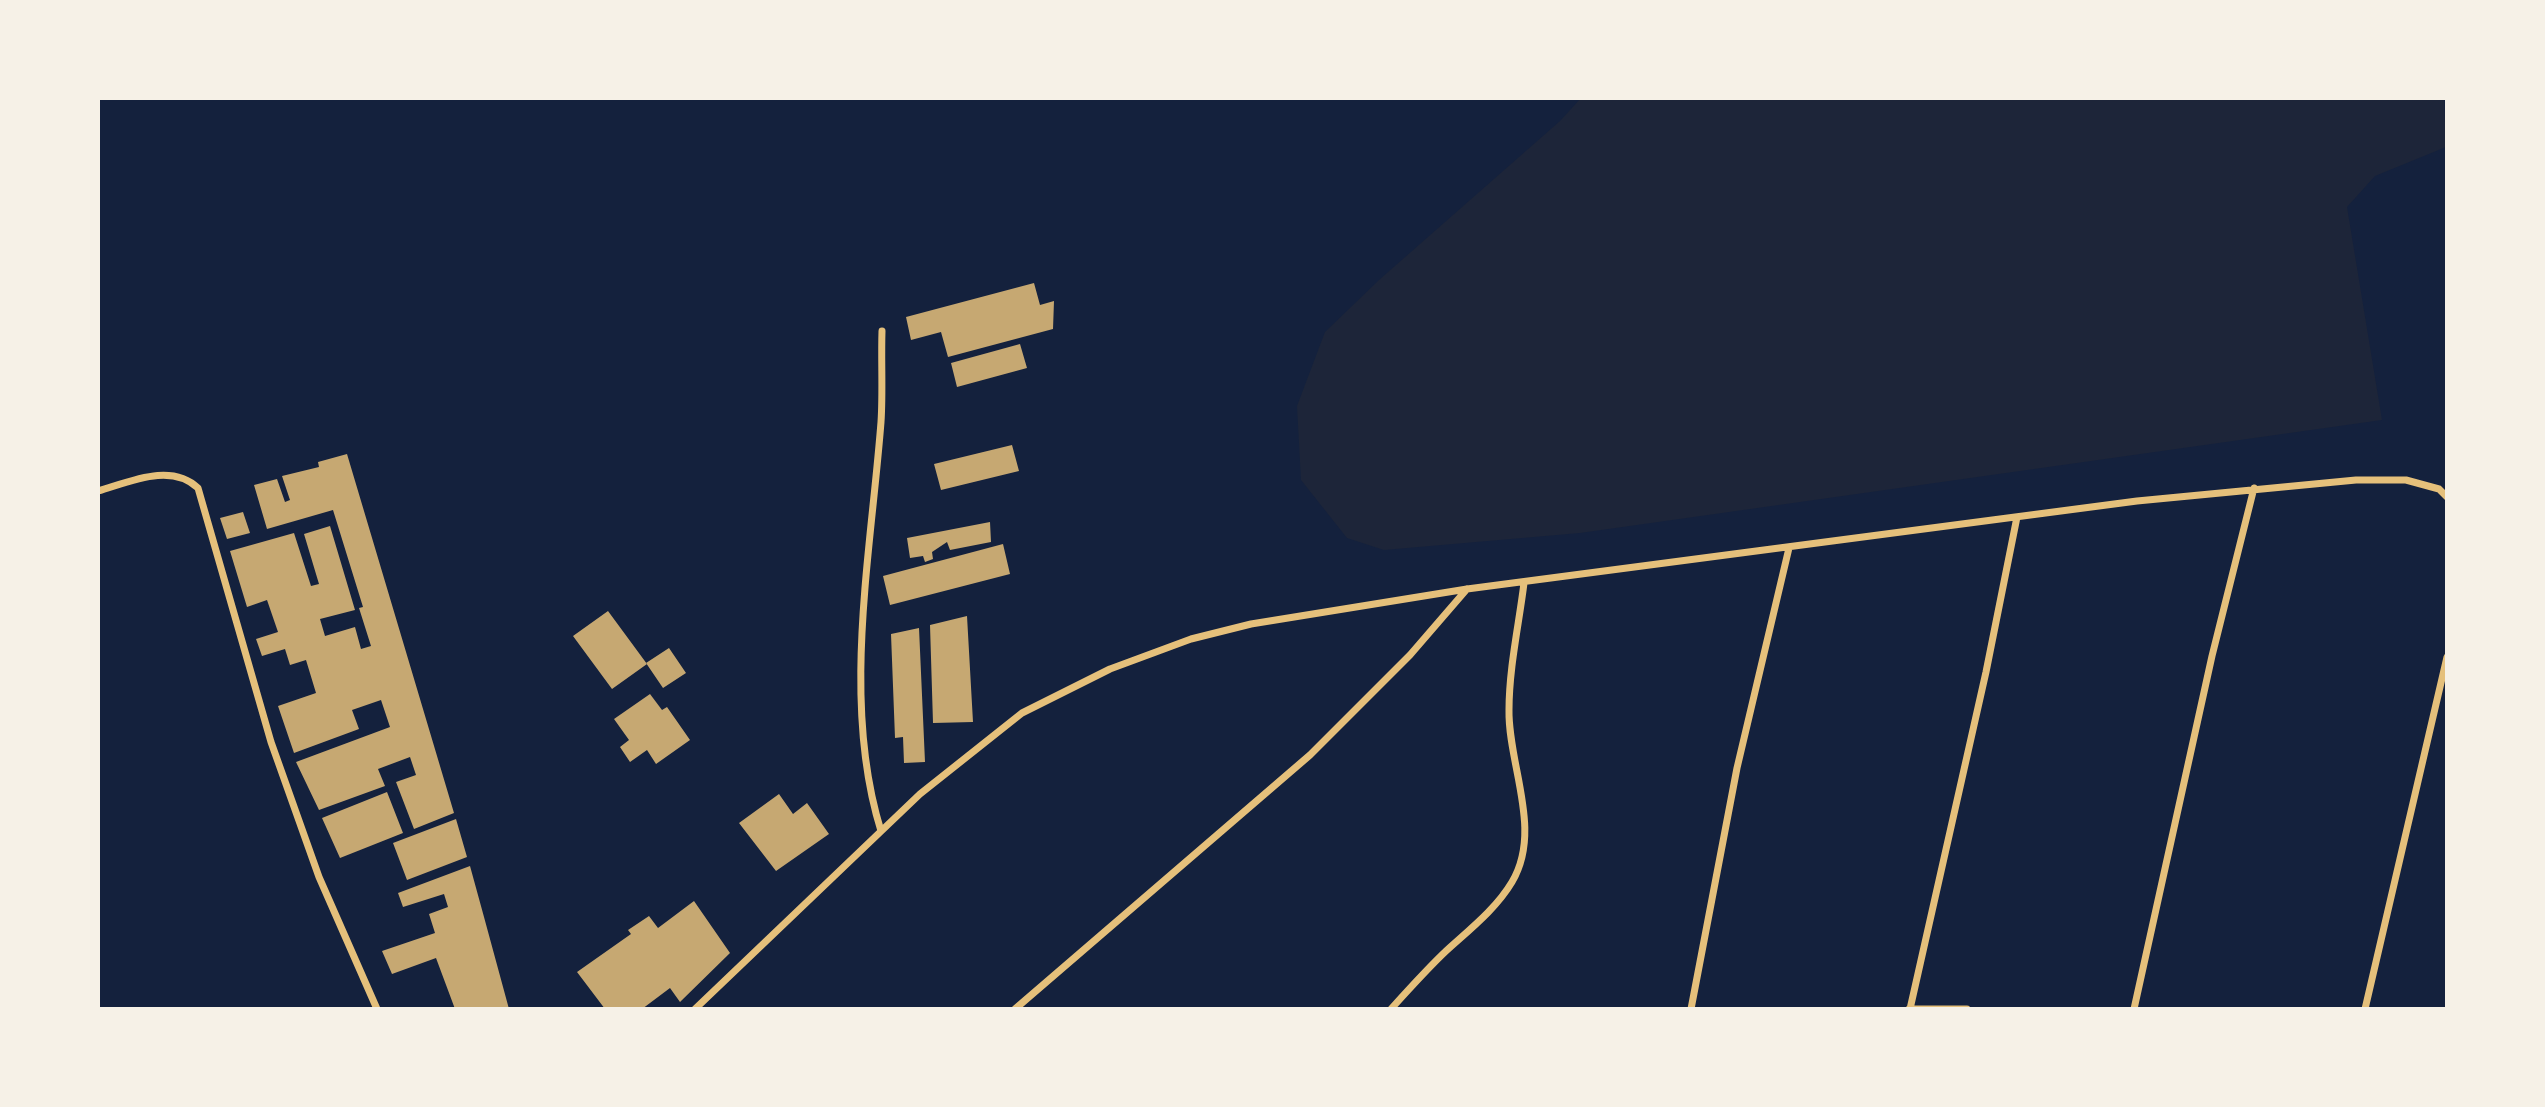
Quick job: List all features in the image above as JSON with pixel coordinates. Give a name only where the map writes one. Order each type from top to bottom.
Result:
[{"type":"street","points":[[881,831],[870,794],[863,737],[863,660],[870,522],[881,419],[882,331]]},
{"type":"street","points":[[98,491],[150,476],[172,475],[189,479],[198,488],[275,754],[319,877],[377,1009]]},
{"type":"street","points":[[695,1009],[920,794],[1022,713],[1110,668],[1191,639],[1251,624],[1467,589],[2254,488],[2356,480],[2406,480],[2439,489],[2447,497]]},
{"type":"street","points":[[2134,1009],[2212,656],[2254,488]]},
{"type":"street","points":[[1967,1009],[1910,1009],[1986,672],[2017,517]]},
{"type":"street","points":[[1691,1009],[1737,768],[1789,548]]},
{"type":"street","points":[[1391,1009],[1427,968],[1494,906],[1512,882],[1522,860],[1525,842],[1523,816],[1509,710],[1524,583]]},
{"type":"street","points":[[1014,1009],[1310,755],[1410,655],[1467,589]]},
{"type":"street","points":[[2365,1009],[2447,657]]},
{"type":"shaded area","points":[[1581,98],[2444,98],[2446,147],[2375,176],[2347,207],[2382,420],[1580,533],[1384,550],[1347,538],[1301,480],[1297,406],[1325,332],[1379,280],[1560,121]]},
{"type":"building","points":[[1034,283],[1040,305],[1054,301],[1053,329],[948,357],[941,332],[911,340],[906,317]]},
{"type":"building","points":[[1020,344],[1027,368],[957,387],[951,363]]},
{"type":"building","points":[[1012,445],[1019,471],[941,490],[934,464]]},
{"type":"building","points":[[347,454],[454,813],[414,829],[396,782],[416,775],[410,757],[378,769],[385,786],[319,810],[296,762],[390,727],[381,700],[352,710],[359,729],[294,753],[278,706],[316,693],[306,660],[290,665],[285,649],[262,656],[256,639],[278,632],[267,600],[247,607],[230,551],[294,533],[311,586],[319,584],[304,534],[330,526],[355,610],[320,619],[325,636],[355,627],[361,649],[371,646],[359,608],[363,607],[333,510],[267,529],[254,485],[277,479],[285,502],[290,500],[282,476],[319,467],[318,462]]},
{"type":"building","points":[[243,512],[250,533],[227,539],[220,518]]},
{"type":"building","points":[[990,522],[991,542],[950,550],[947,542],[932,552],[933,559],[925,562],[923,556],[910,558],[907,538]]},
{"type":"building","points":[[1003,544],[1010,574],[890,605],[883,576]]},
{"type":"building","points":[[608,611],[647,664],[612,689],[573,636]]},
{"type":"building","points":[[967,616],[973,722],[933,723],[930,625]]},
{"type":"building","points":[[919,628],[925,762],[904,763],[903,737],[895,738],[891,634]]},
{"type":"building","points":[[669,648],[686,673],[663,688],[646,663]]},
{"type":"building","points":[[650,694],[662,710],[667,707],[690,740],[656,764],[647,750],[630,762],[620,747],[629,740],[614,719]]},
{"type":"building","points":[[387,792],[403,833],[340,858],[322,818]]},
{"type":"building","points":[[779,794],[793,814],[807,803],[829,834],[776,871],[739,823]]},
{"type":"building","points":[[456,819],[467,857],[407,880],[393,843]]},
{"type":"building","points":[[470,866],[509,1009],[455,1009],[436,958],[392,974],[382,951],[435,933],[429,914],[448,907],[444,894],[403,907],[398,893]]},
{"type":"building","points":[[694,901],[730,953],[680,1002],[670,988],[642,1009],[605,1009],[577,972],[631,934],[628,930],[649,916],[658,928]]}]
